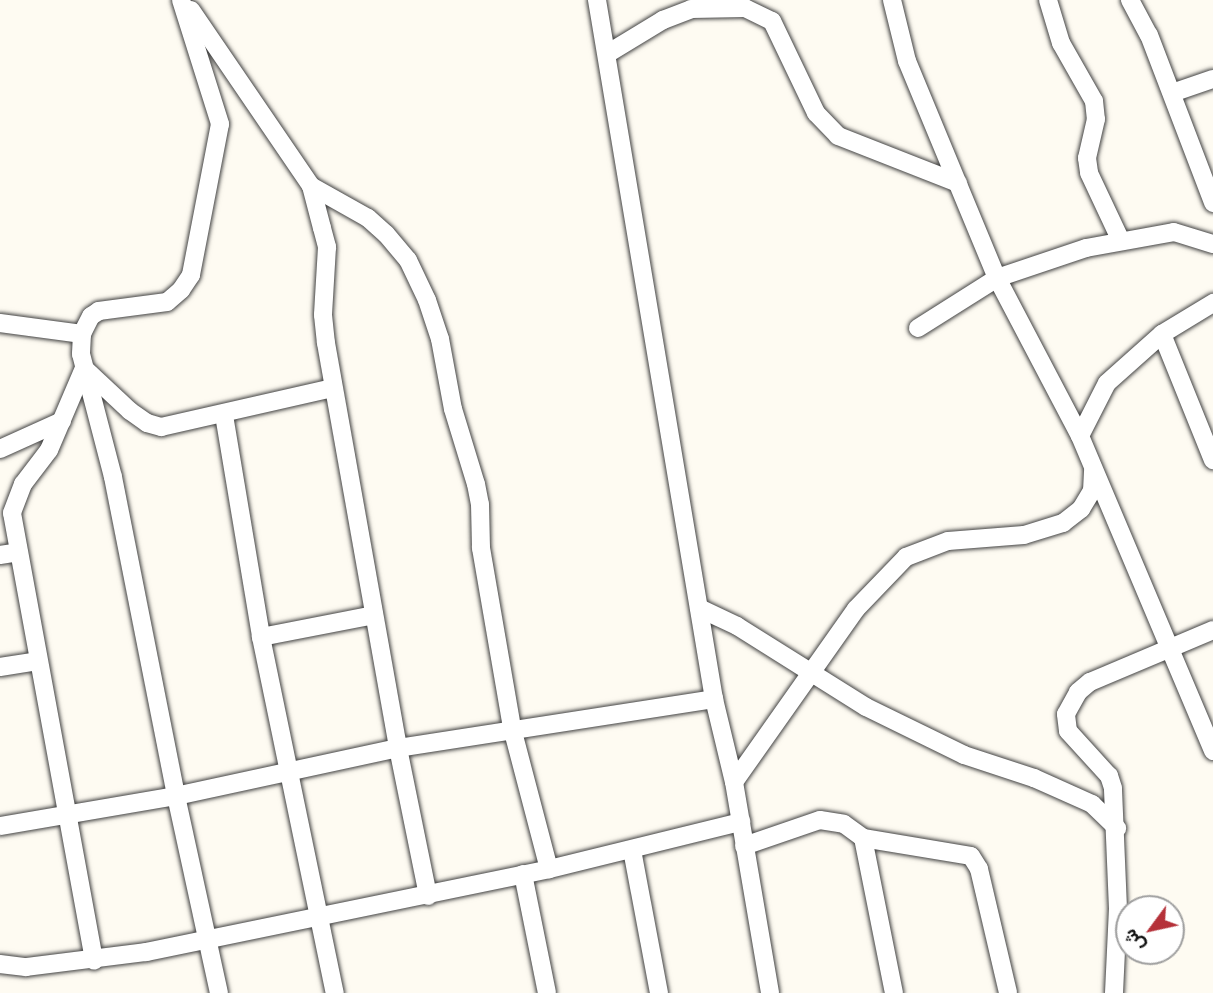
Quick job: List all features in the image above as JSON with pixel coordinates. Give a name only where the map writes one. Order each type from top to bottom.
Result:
[{"type":"street","points":[[183,0],[311,186],[327,247],[323,315],[333,388],[398,748],[428,895]]},
{"type":"street","points":[[183,0],[220,124],[191,275],[181,290],[167,302],[99,311],[91,316],[82,334],[84,368],[113,477],[176,796],[219,993]]},
{"type":"street","points":[[597,0],[714,699],[734,782],[770,993]]},
{"type":"street","points":[[891,0],[907,61],[996,278],[1080,436],[1213,751]]},
{"type":"street","points":[[1048,0],[1061,43],[1094,101],[1096,119],[1087,158],[1088,173],[1121,241]]},
{"type":"street","points":[[1130,0],[1149,35],[1213,203]]},
{"type":"street","points":[[607,54],[663,20],[691,9],[745,8],[772,22],[816,114],[838,136],[958,183]]},
{"type":"street","points":[[1172,93],[1213,79]]},
{"type":"street","points":[[311,186],[368,218],[386,234],[408,260],[427,300],[440,339],[453,409],[480,504],[481,548],[512,728],[549,869]]},
{"type":"street","points":[[918,328],[996,278],[1086,248],[1174,232],[1213,244]]},
{"type":"street","points":[[1080,436],[1107,383],[1162,334],[1213,303]]},
{"type":"street","points":[[0,323],[82,334]]},
{"type":"street","points":[[1162,334],[1212,457]]},
{"type":"street","points":[[84,368],[147,423],[161,427],[333,388]]},
{"type":"street","points":[[84,368],[68,399],[62,421],[48,450],[23,484],[14,504],[19,552],[38,661],[94,961]]},
{"type":"street","points":[[223,415],[287,772],[321,917],[335,993]]},
{"type":"street","points":[[0,449],[62,421]]},
{"type":"street","points":[[734,782],[856,609],[906,557],[948,541],[1024,535],[1063,523],[1081,509],[1092,491],[1093,467]]},
{"type":"street","points":[[0,555],[19,552]]},
{"type":"street","points":[[699,608],[737,626],[866,706],[964,755],[1034,778],[1092,804],[1117,828]]},
{"type":"street","points":[[261,637],[374,615]]},
{"type":"street","points":[[1107,991],[1118,909],[1115,850],[1117,828],[1113,788],[1109,776],[1068,731],[1066,714],[1078,692],[1090,682],[1213,630]]},
{"type":"street","points":[[0,667],[38,661]]},
{"type":"street","points":[[0,826],[176,796],[398,748],[512,728],[714,699]]},
{"type":"street","points":[[744,846],[820,820],[844,824],[863,838],[946,849],[971,856],[976,861],[1008,993]]},
{"type":"street","points":[[0,964],[26,967],[94,961],[428,895],[632,850],[741,822]]},
{"type":"street","points":[[863,838],[894,993]]},
{"type":"street","points":[[632,850],[659,993]]},
{"type":"street","points":[[523,874],[547,993]]}]
